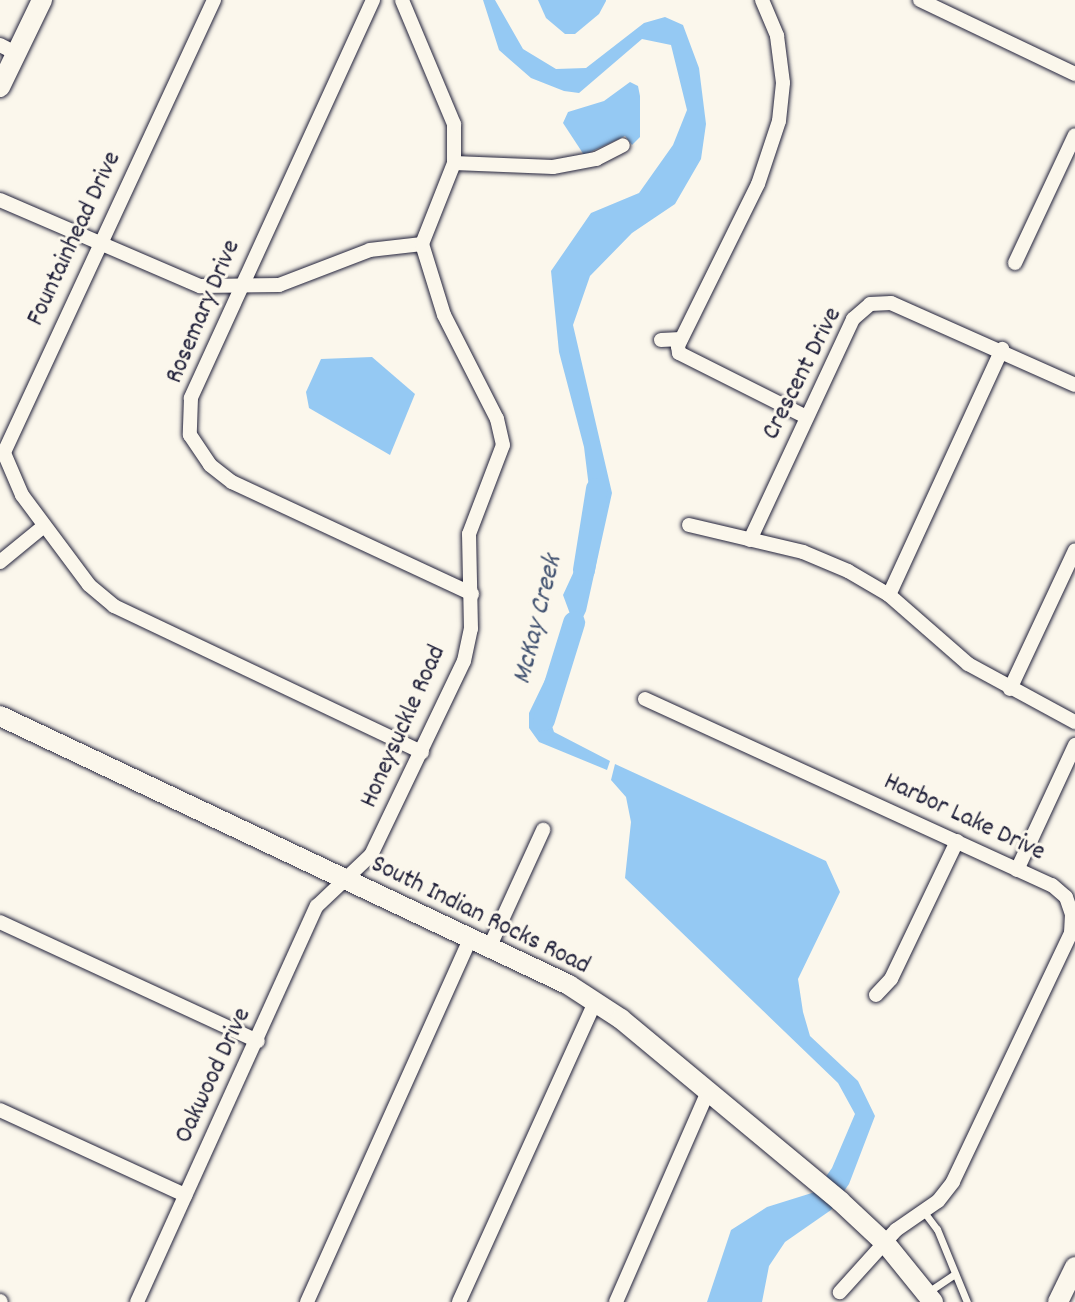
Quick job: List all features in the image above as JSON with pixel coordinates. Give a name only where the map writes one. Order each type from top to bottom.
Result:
[{"type":"street","points":[[0,87],[8,49],[42,0]]},
{"type":"street","name":"Fountainhead Drive","points":[[214,0],[4,453],[13,481],[44,526],[89,585],[114,606],[422,752]]},
{"type":"street","name":"Rosemary Drive","points":[[373,0],[191,398],[190,435],[198,451],[232,482],[472,594]]},
{"type":"street","points":[[0,200],[200,286],[239,289],[279,285],[370,250],[422,244],[454,163],[454,124],[402,0]]},
{"type":"street","points":[[680,346],[758,184],[779,121],[783,83],[777,36],[762,0]]},
{"type":"street","points":[[920,0],[1075,74]]},
{"type":"street","points":[[1015,263],[1075,135]]},
{"type":"street","points":[[454,163],[553,167],[596,159],[623,145]]},
{"type":"street","name":"Honeysuckle Road","points":[[349,881],[371,855],[464,661],[472,594],[469,534],[503,445],[497,419],[444,315],[422,244]]},
{"type":"street","name":"Crescent Drive","points":[[750,540],[853,319],[870,304],[891,303],[1002,349],[1075,385]]},
{"type":"street","points":[[661,340],[680,346],[806,417]]},
{"type":"street","points":[[889,595],[1002,349]]},
{"type":"street","points":[[689,525],[803,552],[889,595],[968,664],[1075,722]]},
{"type":"street","points":[[0,562],[44,526]]},
{"type":"street","points":[[1010,689],[1075,550]]},
{"type":"street","name":"Harbor Lake Drive","points":[[645,699],[957,841],[1066,897],[1071,933],[953,1182],[924,1212],[896,1230],[840,1292]]},
{"type":"street","name":"South Indian Rocks Road","points":[[0,716],[480,942],[595,1002],[840,1201],[886,1244],[930,1297]]},
{"type":"street","points":[[1017,870],[1075,745]]},
{"type":"street","points":[[307,1302],[480,942],[543,830]]},
{"type":"street","points":[[876,995],[891,979],[957,841]]},
{"type":"street","name":"Oakwood Drive","points":[[137,1302],[317,906],[349,881]]},
{"type":"street","points":[[0,922],[258,1041]]},
{"type":"street","points":[[459,1302],[595,1002]]},
{"type":"street","points":[[616,1302],[708,1091]]},
{"type":"street","points":[[0,1110],[185,1195]]},
{"type":"street","points":[[1058,1302],[1075,1267]]},
{"type":"lane","points":[[924,1212],[937,1229],[953,1275],[967,1302]]},
{"type":"lane","points":[[930,1297],[953,1275]]},
{"type":"water","points":[[483,0],[495,0],[523,49],[556,69],[586,68],[644,23],[665,17],[683,25],[699,68],[706,124],[701,159],[675,204],[632,233],[590,276],[573,325],[612,493],[586,611],[557,672],[547,711],[554,732],[610,761],[607,770],[539,742],[529,728],[529,713],[573,622],[563,595],[594,528],[584,447],[559,352],[551,271],[591,213],[639,193],[673,145],[687,110],[671,45],[642,39],[579,93],[564,91],[531,78],[499,50]]},
{"type":"water","points":[[538,0],[606,1],[599,14],[575,34],[565,34],[546,18]]},
{"type":"water","points":[[630,82],[638,86],[640,96],[640,137],[632,145],[625,136],[584,155],[563,123],[568,112],[604,101]]},
{"type":"water","points":[[372,357],[415,394],[390,455],[309,408],[306,392],[321,359]]},
{"type":"water","points":[[615,764],[826,861],[840,892],[798,979],[803,1012],[810,1036],[858,1081],[875,1116],[849,1184],[831,1210],[785,1242],[769,1266],[762,1302],[707,1302],[731,1230],[767,1207],[815,1192],[832,1168],[855,1114],[838,1083],[625,878],[631,822],[626,797],[611,780]]},
{"type":"waterway","name":"McKay Creek","points":[[584,570],[597,489]]},
{"type":"waterway","name":"McKay Creek","points":[[544,720],[574,623]]}]
